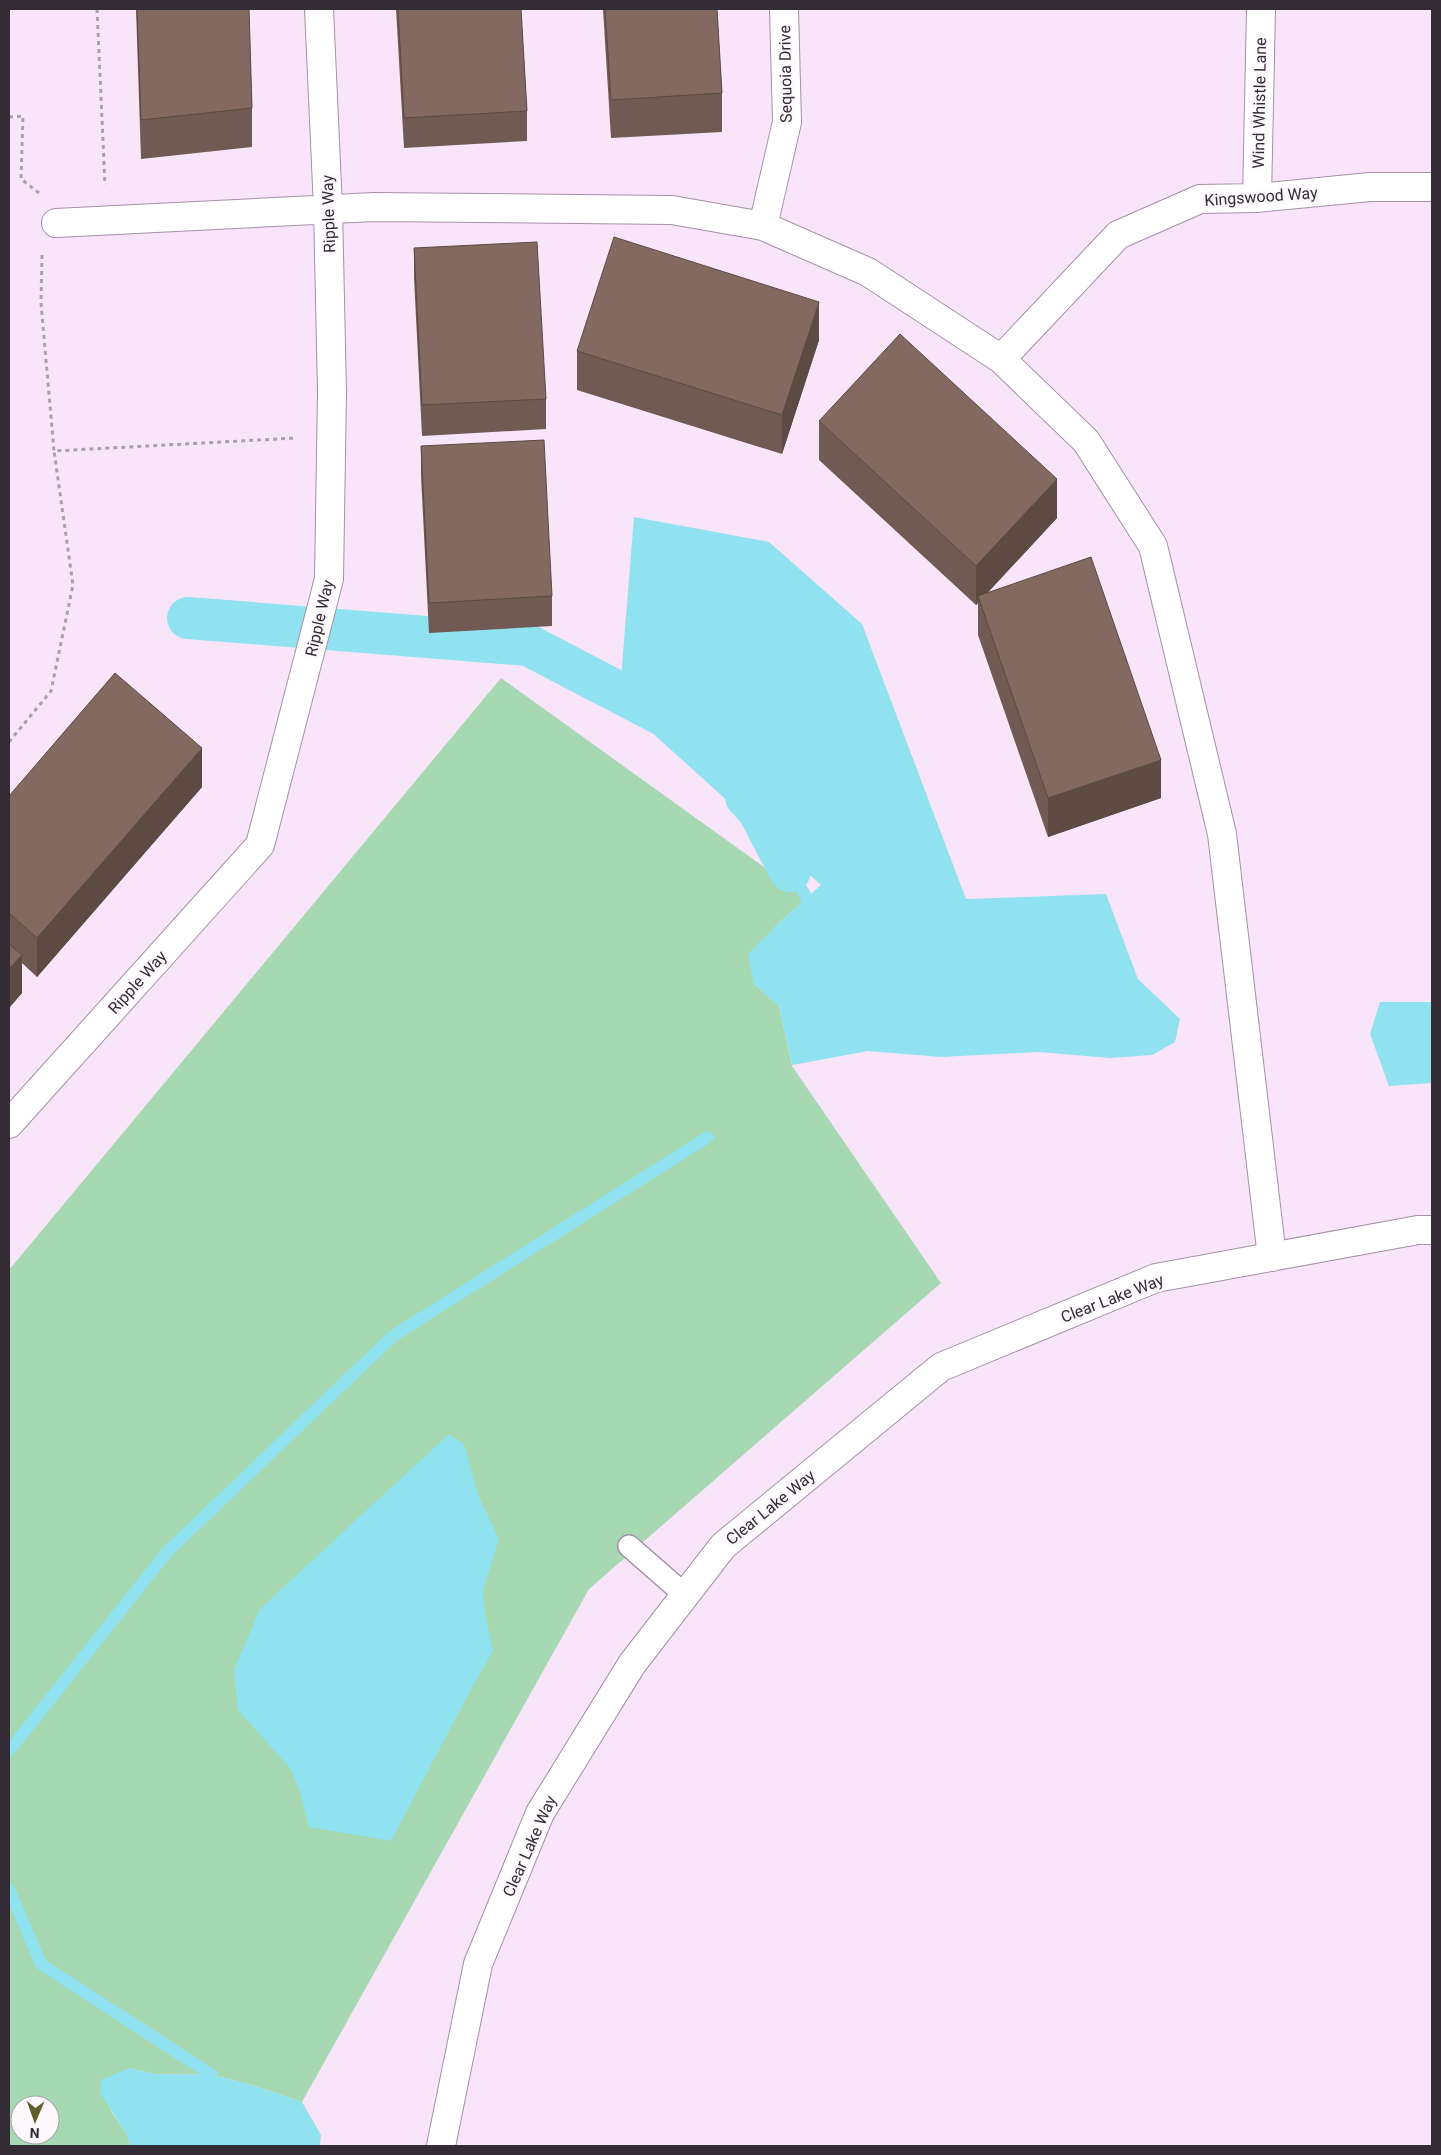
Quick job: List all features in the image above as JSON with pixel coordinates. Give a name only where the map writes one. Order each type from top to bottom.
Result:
[{"type":"street","name":"Ripple Way","points":[[9,1124],[260,846],[329,579],[332,392],[328,208],[319,9]]},
{"type":"street","name":"Sequoia Drive","points":[[763,226],[787,122],[784,9]]},
{"type":"street","name":"Wind Whistle Lane","points":[[1257,198],[1261,9]]},
{"type":"street","name":"Kingswood Way","points":[[1001,359],[1118,235],[1200,200],[1257,198],[1370,188],[1432,187]]},
{"type":"street","points":[[49,234],[328,208],[374,206],[672,210],[763,226],[868,272],[1001,359],[1086,441],[1153,546],[1222,834],[1272,1257]]},
{"type":"street","name":"Clear Lake Way","points":[[441,2146],[478,1964],[540,1813],[632,1664],[723,1546],[941,1367],[1156,1278],[1418,1230],[1432,1230]]},
{"type":"lane","points":[[629,1546],[685,1595]]},
{"type":"path","points":[[97,9],[106,190]]},
{"type":"path","points":[[9,117],[23,116],[21,179],[43,197]]},
{"type":"path","points":[[9,742],[51,691],[73,585],[54,451],[41,303],[49,234]]},
{"type":"path","points":[[54,451],[305,438]]},
{"type":"green space","points":[[501,678],[807,898],[782,920],[749,954],[754,984],[779,1006],[792,1066],[941,1283],[589,1589],[302,2102],[252,2085],[212,2075],[154,2074],[129,2068],[111,2111],[126,2133],[131,2146],[9,2146],[9,1270]]},
{"type":"water","points":[[634,517],[769,542],[862,624],[966,899],[1106,894],[1138,979],[1180,1019],[1175,1042],[1152,1055],[1110,1058],[1039,1052],[941,1057],[868,1051],[792,1065],[779,1006],[754,984],[748,954],[821,885],[619,703]]},
{"type":"water","points":[[1380,1002],[1432,1002],[1432,1083],[1389,1086],[1370,1034]]},
{"type":"water","points":[[449,1434],[464,1444],[478,1495],[499,1539],[483,1591],[484,1609],[493,1651],[391,1841],[309,1827],[300,1792],[291,1769],[238,1710],[234,1670],[260,1609]]},
{"type":"water","points":[[129,2068],[154,2074],[212,2075],[252,2085],[302,2102],[321,2135],[320,2146],[131,2146],[126,2133],[100,2093],[101,2080]]},
{"type":"building","points":[[137,9],[249,9],[252,108],[141,120]]},
{"type":"building","points":[[398,9],[521,9],[527,111],[404,118]]},
{"type":"building","points":[[605,9],[717,9],[722,93],[611,100]]},
{"type":"building","points":[[614,237],[819,302],[782,415],[577,351]]},
{"type":"building","points":[[537,242],[546,399],[422,405],[414,248]]},
{"type":"building","points":[[900,334],[1057,479],[976,566],[819,421]]},
{"type":"building","points":[[544,440],[552,596],[429,603],[421,446]]},
{"type":"building","points":[[1091,557],[1161,760],[1048,798],[978,596]]},
{"type":"building","points":[[115,673],[202,748],[37,938],[9,913],[9,796]]},
{"type":"building","points":[[9,944],[22,955],[9,969]]},
{"type":"waterway","points":[[188,618],[528,645],[670,719]]},
{"type":"waterway","points":[[746,797],[758,810],[790,871]]},
{"type":"waterway","points":[[790,871],[807,898]]},
{"type":"waterway","points":[[9,1751],[167,1552],[393,1336],[708,1137]]},
{"type":"waterway","points":[[9,1889],[41,1964],[212,2075]]}]
